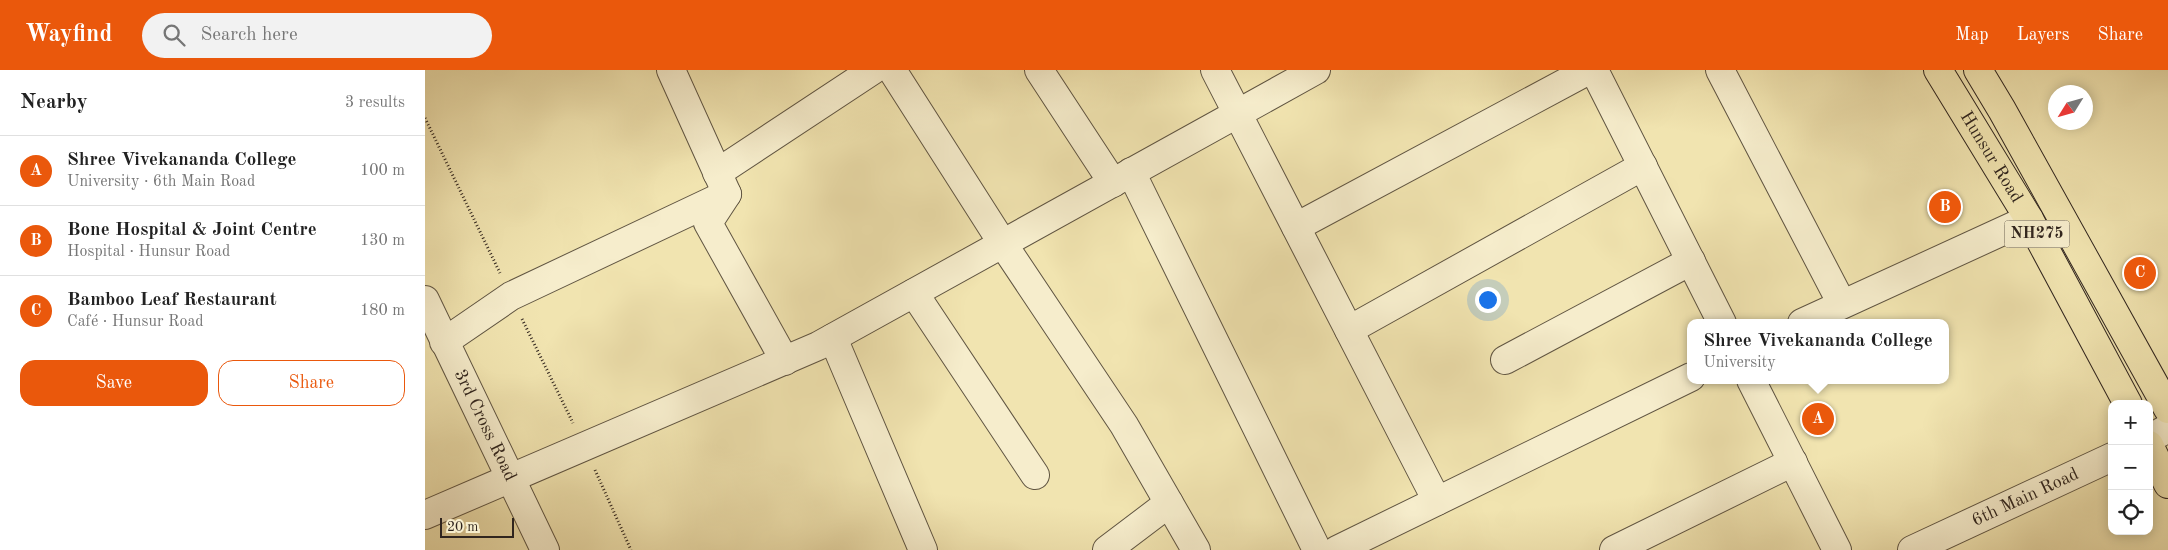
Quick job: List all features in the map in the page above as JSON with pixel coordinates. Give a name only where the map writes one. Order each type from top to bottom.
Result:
[{"type":"main road","name":"Hunsur Road","points":[[1938,70],[2029,219],[2125,400]]},
{"type":"main road","points":[[1978,70],[2168,410]]},
{"type":"main road","points":[[2153,453],[2168,484]]},
{"type":"street","points":[[671,70],[722,183],[708,223],[785,360]]},
{"type":"street","points":[[1039,70],[1122,177],[1317,550]]},
{"type":"street","points":[[1215,70],[1437,501]]},
{"type":"street","points":[[425,515],[833,338],[1316,70]]},
{"type":"street","points":[[1296,227],[1589,70]]},
{"type":"street","points":[[1594,70],[1720,319]]},
{"type":"street","points":[[1720,70],[1842,304]]},
{"type":"street","points":[[444,342],[511,296],[722,183],[891,71],[1003,244],[1124,425],[1196,550]]},
{"type":"street","points":[[1349,330],[1643,166]]},
{"type":"street","points":[[1811,319],[2029,219]]},
{"type":"street","points":[[1505,360],[1691,261]]},
{"type":"street","points":[[914,293],[1035,475]]},
{"type":"street","name":"3rd Cross Road","points":[[425,300],[545,550]]},
{"type":"street","points":[[833,338],[923,550]]},
{"type":"street","points":[[1337,550],[1687,379]]},
{"type":"street","points":[[1753,384],[1837,550]]},
{"type":"street","points":[[2153,437],[2168,428]]},
{"type":"street","name":"6th Main Road","points":[[1912,550],[2108,459]]},
{"type":"street","points":[[1614,550],[1793,462]]},
{"type":"street","points":[[1107,550],[1169,503]]},
{"type":"path","points":[[425,118],[584,447],[631,550]]},
{"type":"place","name":"Bone Hospital & Joint Centre","points":[[1945,207]]},
{"type":"place","name":"Bamboo Leaf Restaurant","points":[[2140,273]]},
{"type":"place","name":"Shree Vivekananda College","points":[[1818,419]]}]
